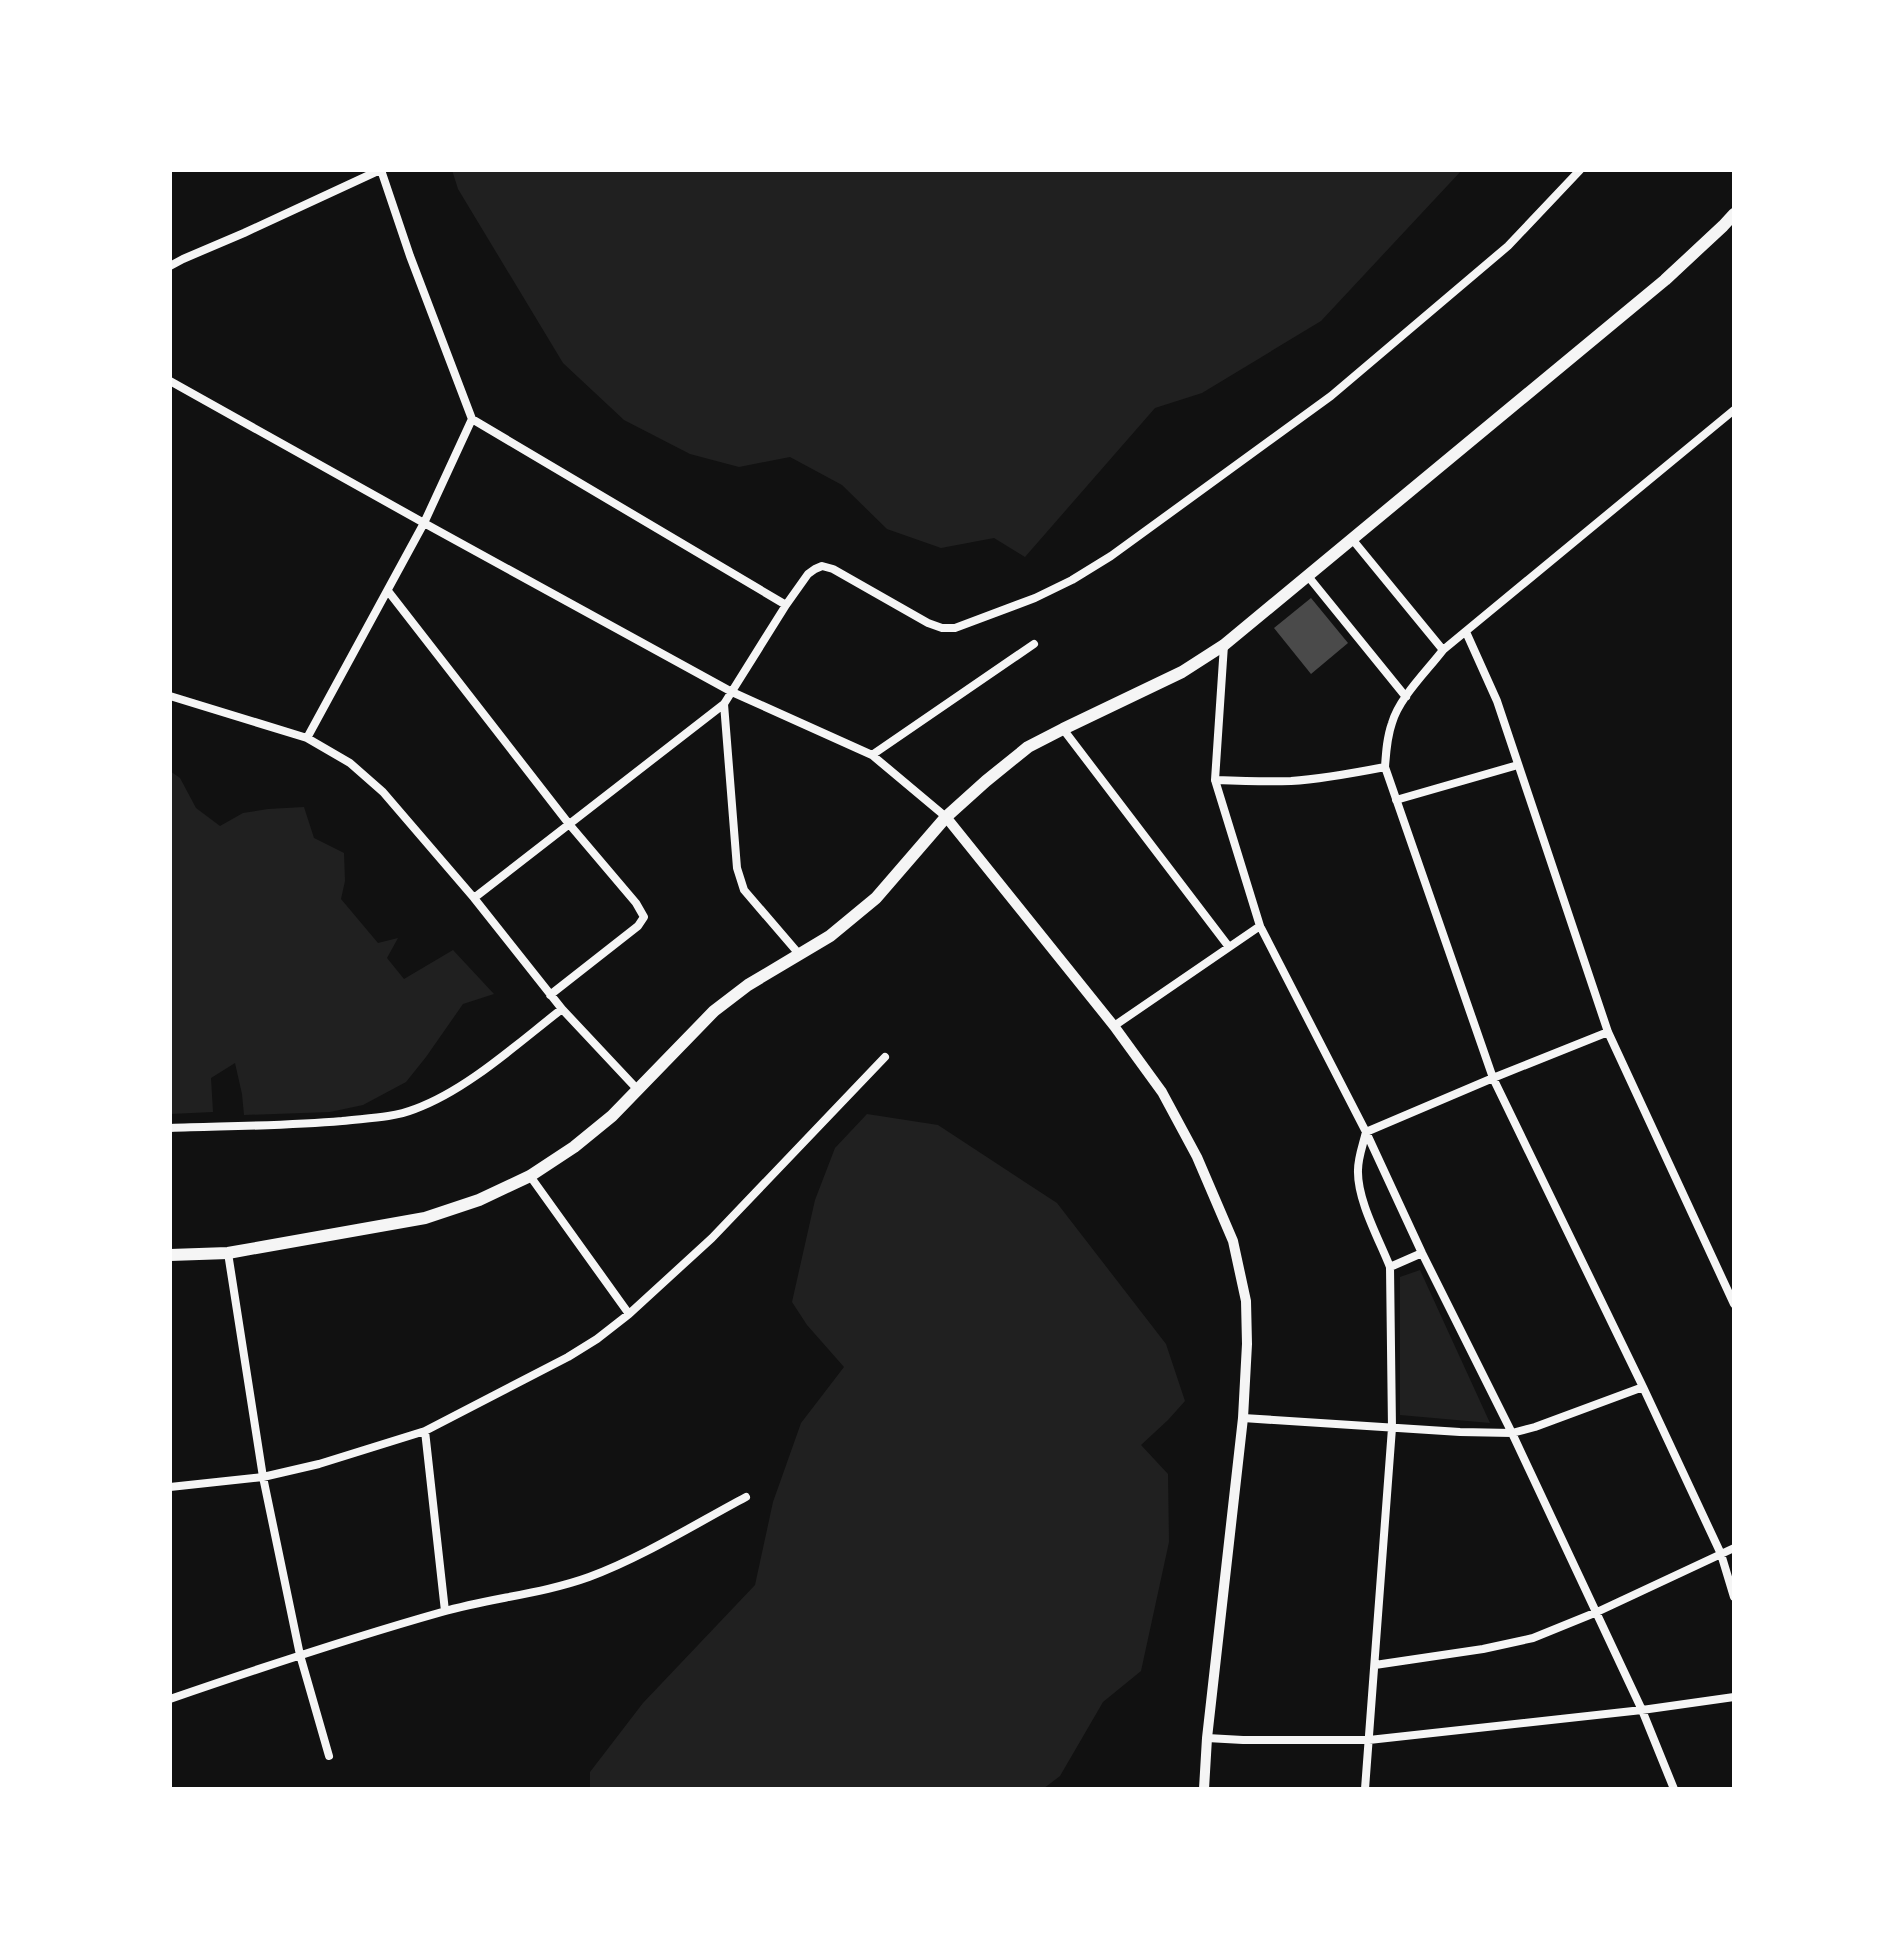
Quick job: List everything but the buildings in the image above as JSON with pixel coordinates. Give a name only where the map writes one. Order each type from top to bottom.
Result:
[{"type":"main road","points":[[170,1255],[228,1253],[425,1218],[479,1200],[530,1176],[574,1147],[612,1116],[714,1011],[748,985],[830,936],[876,898],[946,817],[1028,747],[1182,672],[1224,645],[1665,280],[1734,214]]},
{"type":"street","points":[[170,266],[380,170],[472,419],[786,605]]},
{"type":"street","points":[[474,898],[724,704],[786,605],[815,569],[822,566],[833,569],[942,628],[955,628],[1035,598],[1072,580],[1111,556],[1331,396],[1508,246],[1580,170]]},
{"type":"street","points":[[170,381],[732,692],[872,755],[946,817],[1114,1026],[1162,1092],[1197,1157],[1233,1241],[1246,1301],[1243,1418],[1204,1789]]},
{"type":"street","points":[[1734,410],[1443,650],[1406,697],[1393,720],[1385,767],[1493,1078],[1721,1554],[1734,1597]]},
{"type":"street","points":[[307,738],[424,523],[472,419]]},
{"type":"street","points":[[1352,539],[1443,650]]},
{"type":"street","points":[[1307,575],[1406,697]]},
{"type":"street","points":[[388,591],[644,917],[638,926],[550,995]]},
{"type":"street","points":[[1466,632],[1497,701],[1608,1032],[1734,1304]]},
{"type":"street","points":[[872,755],[1034,644]]},
{"type":"street","points":[[1224,645],[1215,780],[1260,926],[1366,1132],[1422,1253],[1512,1433],[1642,1710],[1674,1789]]},
{"type":"street","points":[[170,696],[307,738],[350,763],[383,792],[474,898],[550,995],[638,1090]]},
{"type":"street","points":[[724,704],[739,881],[799,954]]},
{"type":"street","points":[[1063,729],[1229,947]]},
{"type":"street","points":[[1396,800],[1518,765]]},
{"type":"street","points":[[1215,780],[1293,781],[1385,767]]},
{"type":"street","points":[[1114,1026],[1260,926]]},
{"type":"street","points":[[170,1128],[297,1125],[392,1116],[442,1097],[562,1009]]},
{"type":"street","points":[[1366,1132],[1608,1032]]},
{"type":"street","points":[[170,1487],[263,1477],[319,1464],[425,1431],[568,1357],[629,1314],[712,1238],[885,1057]]},
{"type":"street","points":[[1365,1789],[1392,1428],[1390,1267],[1361,1195],[1359,1157],[1366,1132]]},
{"type":"street","points":[[530,1176],[629,1314]]},
{"type":"street","points":[[228,1253],[263,1477],[300,1655],[329,1756]]},
{"type":"street","points":[[1390,1267],[1422,1253]]},
{"type":"street","points":[[1243,1418],[1512,1433],[1643,1387]]},
{"type":"street","points":[[425,1431],[445,1611]]},
{"type":"street","points":[[170,1699],[445,1611],[589,1577],[746,1497]]},
{"type":"street","points":[[1375,1665],[1496,1647],[1533,1638],[1597,1612],[1734,1548]]},
{"type":"street","points":[[1207,1738],[1369,1740],[1734,1697]]},
{"type":"shaded area","points":[[452,170],[1462,170],[1321,321],[1202,393],[1155,408],[1025,557],[994,538],[941,548],[887,529],[842,485],[790,457],[739,467],[690,454],[624,420],[563,363],[458,189]]},
{"type":"shaded area","points":[[170,771],[180,778],[196,808],[220,826],[243,813],[304,807],[314,838],[344,853],[345,881],[341,899],[378,943],[398,938],[387,958],[404,979],[453,950],[494,994],[463,1004],[406,1082],[363,1105],[330,1112],[244,1115],[235,1063],[211,1078],[213,1112],[170,1114]]},
{"type":"shaded area","points":[[867,1114],[938,1125],[1057,1203],[1166,1344],[1185,1401],[1141,1445],[1168,1474],[1169,1542],[1141,1671],[1103,1702],[1060,1776],[1043,1789],[590,1789],[590,1772],[643,1703],[755,1585],[773,1502],[801,1423],[844,1367],[807,1325],[792,1302],[815,1200],[835,1148]]},
{"type":"shaded area","points":[[1420,1270],[1490,1423],[1400,1415],[1400,1277]]}]
